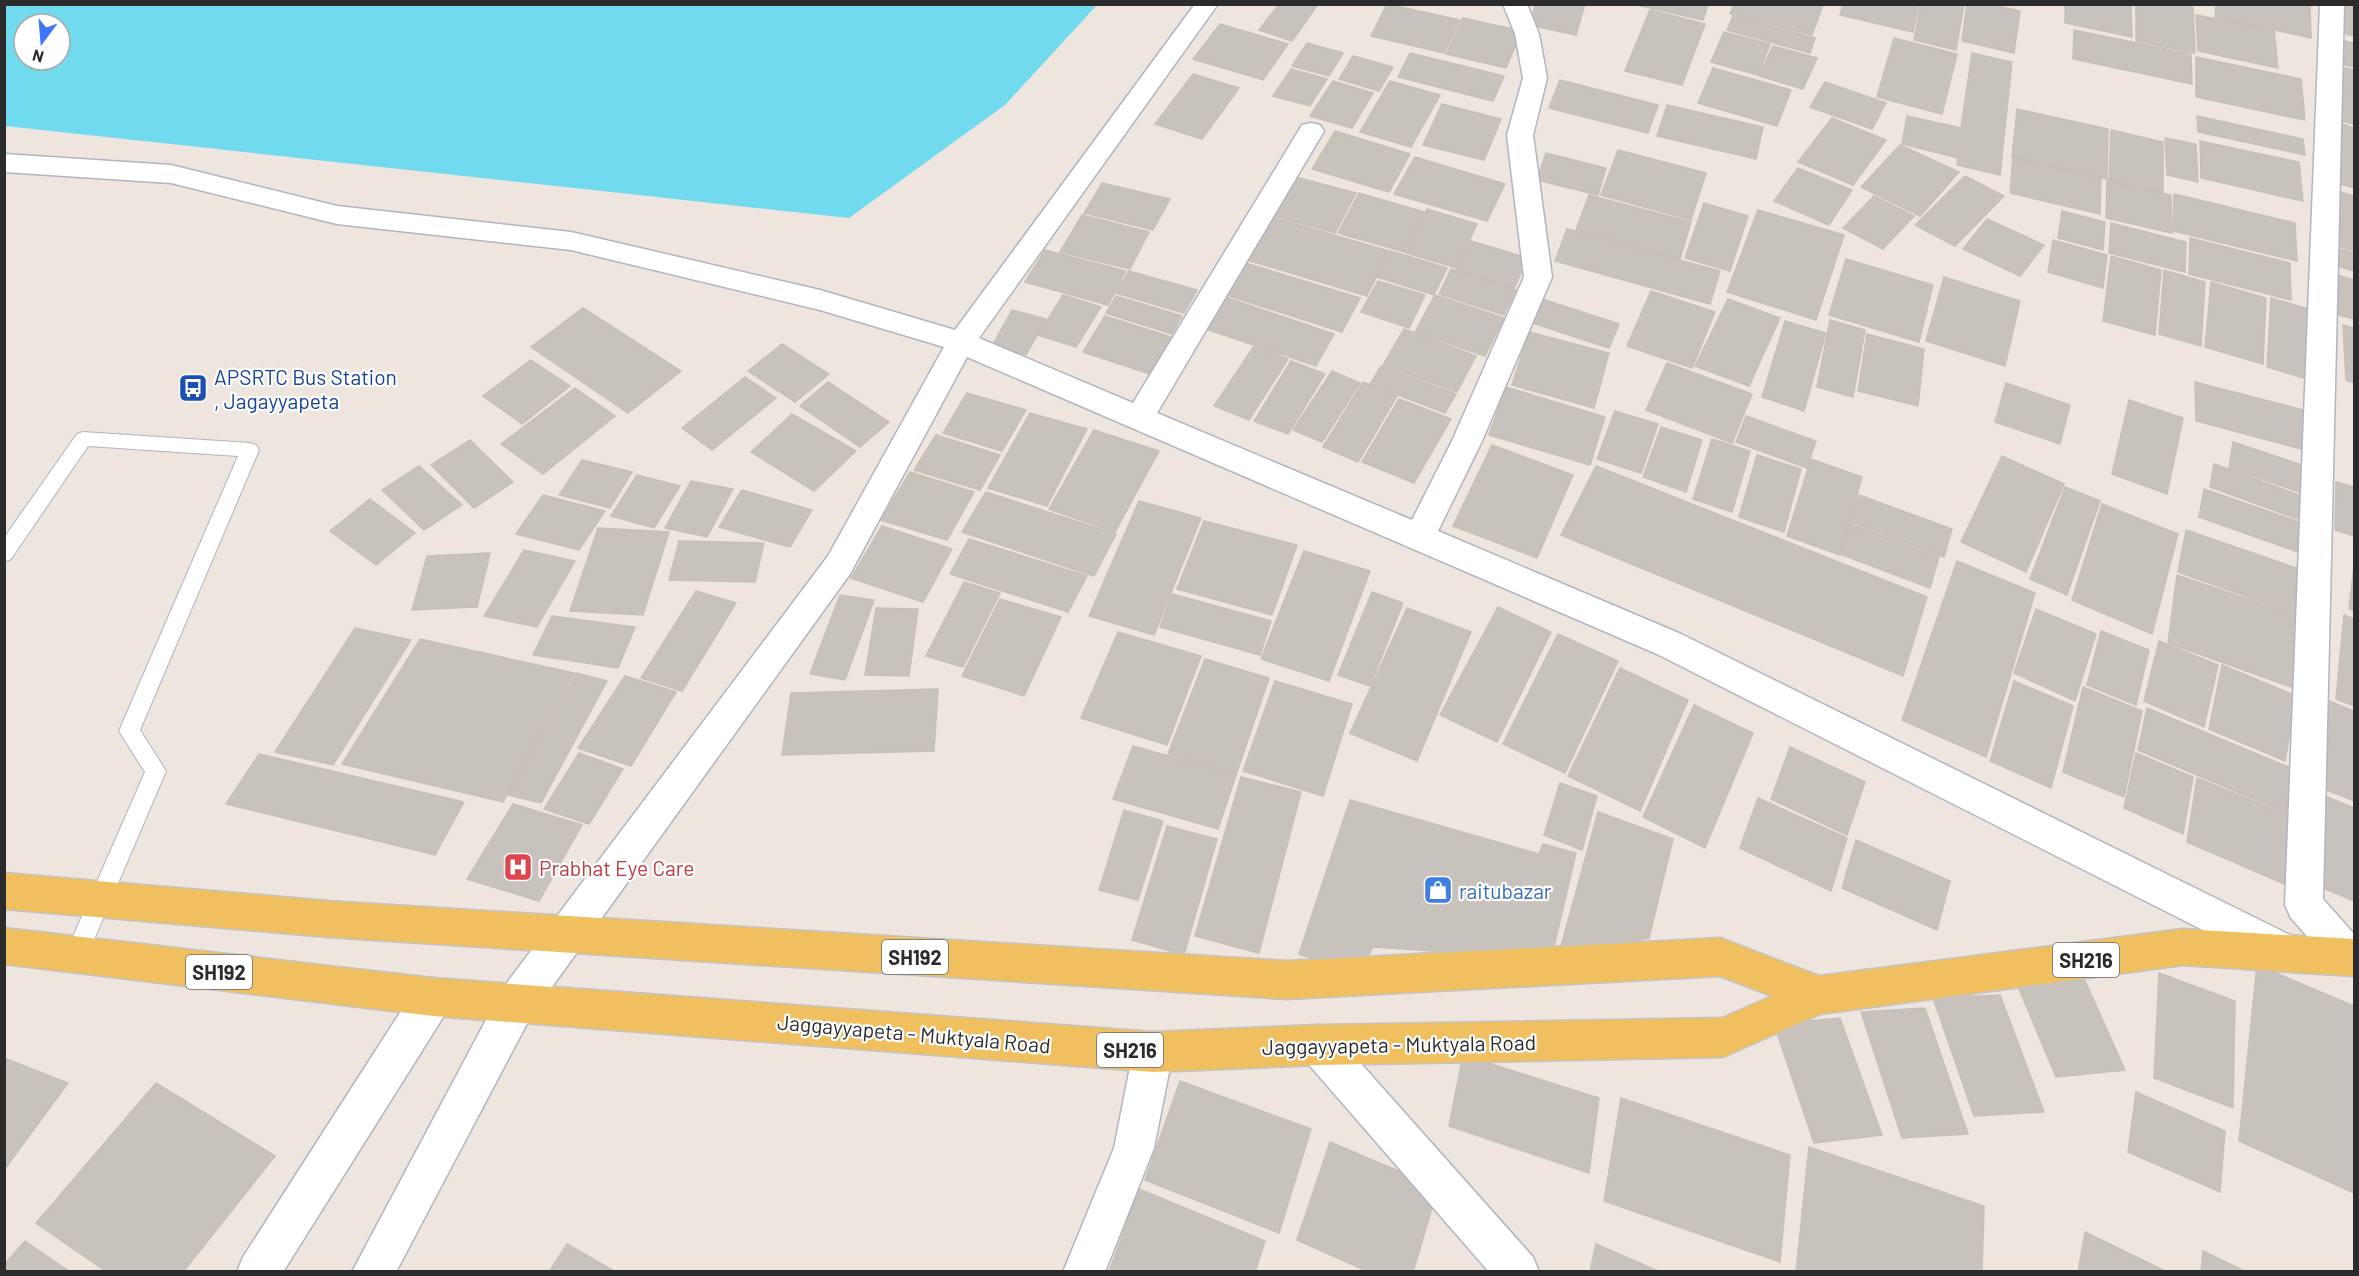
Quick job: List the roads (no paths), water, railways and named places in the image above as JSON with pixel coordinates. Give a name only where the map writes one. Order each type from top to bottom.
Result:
[{"type":"main road","name":"SH192","points":[[4,891],[328,919],[1287,980],[1720,957],[1819,995]]},
{"type":"main road","name":"SH192","points":[[4,946],[433,997]]},
{"type":"main road","name":"Jaggayyapeta - Muktyala Road","points":[[433,997],[1153,1052],[1318,1045],[1723,1037],[1819,995],[2183,947],[2352,957]]},
{"type":"street","points":[[373,1272],[517,1002],[839,566],[961,342],[1207,4]]},
{"type":"street","points":[[1419,537],[1467,441],[1538,277],[1520,135],[1535,78],[1527,34],[1515,4]]},
{"type":"street","points":[[2332,4],[2304,905],[2352,957]]},
{"type":"street","points":[[1139,418],[1311,131]]},
{"type":"street","points":[[4,163],[171,174],[337,215],[571,241],[820,300],[961,342],[1669,644],[2287,952]]},
{"type":"street","points":[[258,1272],[433,997]]},
{"type":"street","points":[[1318,1045],[1518,1272]]},
{"type":"street","points":[[1084,1272],[1134,1148],[1153,1052]]},
{"type":"lane","points":[[4,554],[83,439],[250,450],[129,731],[156,771],[76,955]]},
{"type":"water","points":[[5,4],[1097,4],[1005,105],[849,218],[5,126]]},
{"type":"place","name":"APSRTC Bus Station , Jagayyapeta","points":[[193,388]]},
{"type":"place","name":"Prabhat Eye Care","points":[[518,867]]},
{"type":"place","name":"raitubazar","points":[[1438,890]]}]
